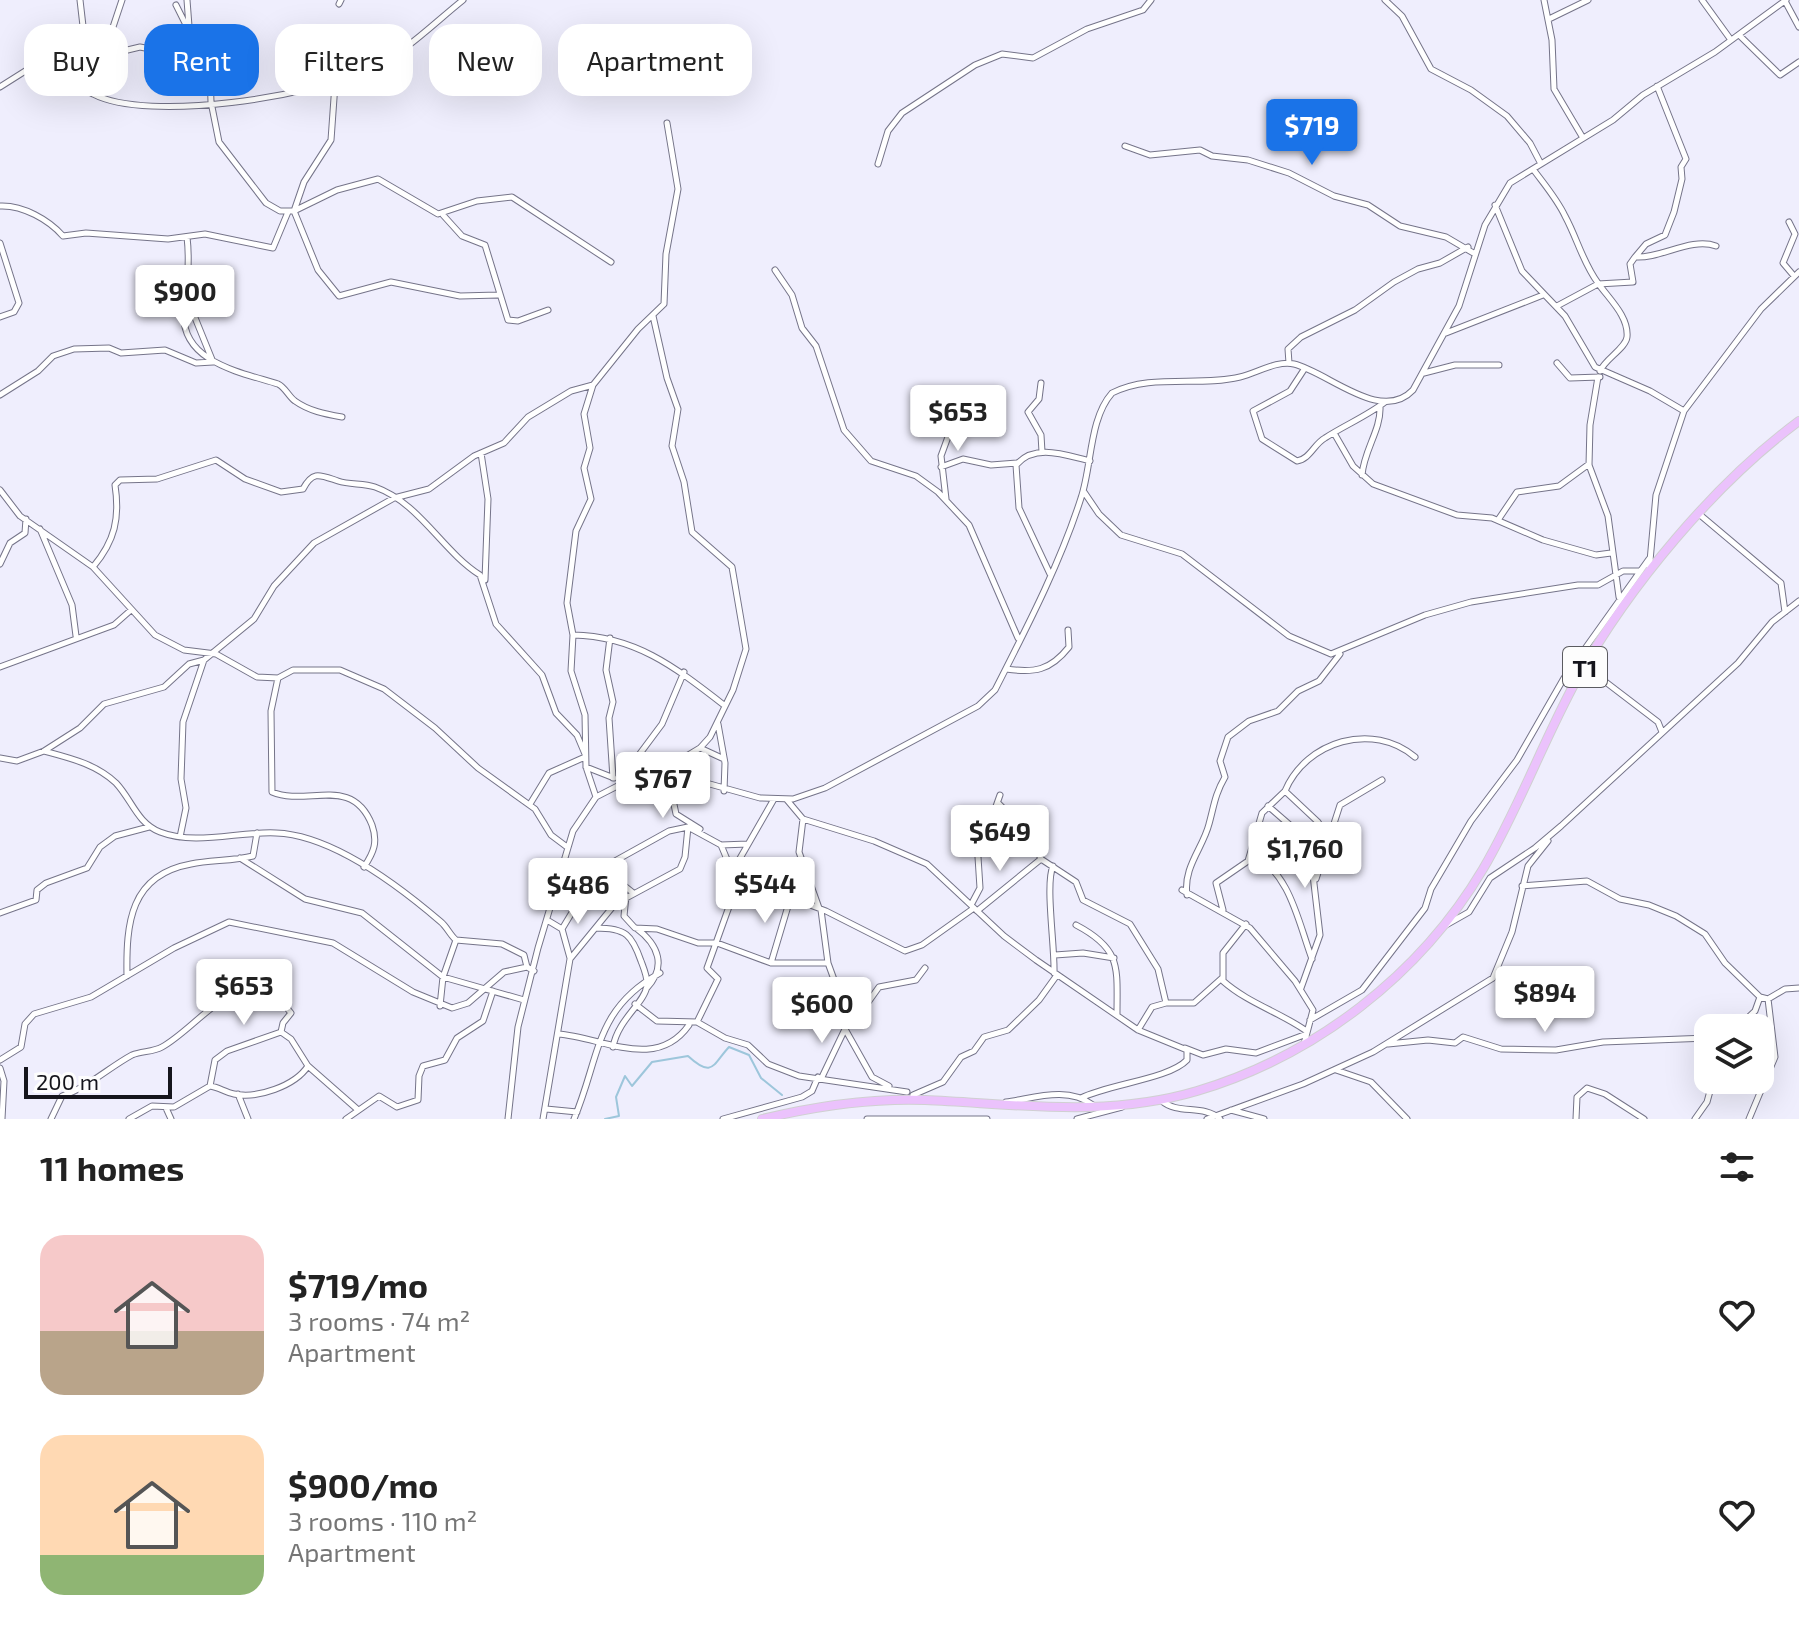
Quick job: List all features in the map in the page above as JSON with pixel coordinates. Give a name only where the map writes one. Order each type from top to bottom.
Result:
[{"type":"highway","name":"T1","points":[[762,1119],[830,1104],[923,1100],[1098,1109],[1160,1100],[1249,1072],[1386,985],[1441,927],[1466,895],[1499,840],[1586,667],[1650,573],[1717,491],[1799,421]]},
{"type":"street","points":[[80,0],[83,24]]},
{"type":"street","points":[[114,24],[122,0]]},
{"type":"street","points":[[187,0],[189,24]]},
{"type":"street","points":[[413,39],[463,0]]},
{"type":"street","points":[[878,164],[894,121],[975,65],[1002,54],[1033,58],[1087,29],[1143,10],[1151,0]]},
{"type":"street","points":[[1385,0],[1402,16],[1431,69],[1471,90],[1507,116],[1530,143],[1541,164]]},
{"type":"street","points":[[1544,0],[1549,19],[1555,93],[1583,138]]},
{"type":"street","points":[[1549,19],[1588,0]]},
{"type":"street","points":[[1702,0],[1731,40]]},
{"type":"street","points":[[1305,368],[1290,391],[1254,408],[1258,433],[1265,442],[1298,462],[1334,433],[1384,404],[1409,395],[1459,306],[1495,204],[1510,183],[1739,35],[1783,1],[1799,27]]},
{"type":"street","points":[[176,5],[187,24]]},
{"type":"street","points":[[1739,35],[1780,75],[1799,62]]},
{"type":"street","points":[[0,87],[24,75]]},
{"type":"street","points":[[1557,306],[1598,284],[1633,282],[1630,264],[1646,244],[1665,235],[1686,160],[1657,86]]},
{"type":"street","points":[[98,96],[110,100],[168,105],[280,96]]},
{"type":"street","points":[[211,96],[225,152],[266,203],[291,211],[337,190],[378,179],[443,214],[462,236],[485,245],[506,317],[512,321],[548,310]]},
{"type":"street","points":[[0,206],[16,206],[53,225],[63,236],[212,235],[273,248],[304,182],[331,140],[334,96]]},
{"type":"street","points":[[596,797],[586,767],[585,715],[571,671],[573,635],[568,591],[579,519],[591,499],[584,468],[590,448],[584,414],[593,385],[638,329],[664,304],[664,272],[678,189],[667,123]]},
{"type":"street","points":[[1125,146],[1150,155],[1200,150],[1212,156],[1248,160],[1289,173],[1334,196],[1368,205],[1400,226],[1468,247],[1475,254]]},
{"type":"street","points":[[1533,169],[1567,218],[1570,233],[1598,284],[1616,305],[1627,337],[1599,374],[1590,425],[1589,463],[1608,516],[1619,599]]},
{"type":"street","points":[[443,214],[477,201],[516,198],[611,262]]},
{"type":"street","points":[[1495,204],[1516,261],[1543,295],[1557,306],[1599,374]]},
{"type":"street","points":[[291,211],[318,270],[339,296],[391,282],[460,296],[498,295]]},
{"type":"street","points":[[1650,573],[1656,495],[1684,411],[1761,309],[1796,274],[1783,263],[1795,234],[1789,222]]},
{"type":"street","points":[[187,237],[190,259],[184,316],[190,333],[213,362]]},
{"type":"street","points":[[0,243],[19,303],[14,312],[0,317]]},
{"type":"street","points":[[1635,257],[1652,258],[1685,248],[1716,246]]},
{"type":"street","points":[[1289,363],[1288,349],[1301,337],[1355,310],[1406,276],[1437,265],[1468,247]]},
{"type":"street","points":[[775,270],[792,295],[802,328],[818,351],[844,430],[878,466],[916,476],[946,500],[973,532],[1018,639]]},
{"type":"street","points":[[1445,334],[1543,295]]},
{"type":"street","points":[[187,298],[213,362]]},
{"type":"street","points":[[653,316],[667,378],[677,406],[672,446],[684,482],[692,532],[729,563],[737,590],[746,649],[737,680],[710,737],[700,748],[654,775]]},
{"type":"street","points":[[0,395],[38,371],[53,356],[74,349],[109,348],[118,353],[165,350],[196,363],[213,362],[281,385],[289,396],[308,409],[342,417]]},
{"type":"street","points":[[586,767],[624,780],[668,776],[724,791],[787,800],[825,788],[978,706],[995,690],[1050,575],[1083,491],[1102,408],[1112,393],[1123,387],[1232,379],[1289,363],[1384,404]]},
{"type":"street","points":[[1557,363],[1570,378],[1608,374],[1650,391],[1684,411]]},
{"type":"street","points":[[1423,373],[1455,365],[1499,365]]},
{"type":"street","points":[[1041,383],[1039,399],[1028,412],[1042,436],[1042,452]]},
{"type":"street","points":[[180,837],[186,808],[181,779],[183,722],[204,660],[254,619],[274,586],[314,543],[394,498],[429,489],[481,453],[504,443],[528,417],[571,391],[593,385]]},
{"type":"street","points":[[946,500],[941,467],[960,404]]},
{"type":"street","points":[[1362,475],[1370,438],[1378,428],[1384,404]]},
{"type":"street","points":[[1334,433],[1362,475],[1373,484],[1457,515],[1498,520],[1543,540],[1596,555],[1611,553]]},
{"type":"street","points":[[941,467],[963,459],[988,465],[1017,463],[1042,452],[1090,461]]},
{"type":"street","points":[[481,453],[488,499],[486,585],[496,624],[542,675],[556,713],[577,735],[585,755]]},
{"type":"street","points":[[93,567],[109,544],[116,525],[116,482],[129,478],[157,479],[216,460],[245,479],[285,493],[303,489],[308,479],[318,474],[375,487],[423,521],[486,585]]},
{"type":"street","points":[[1017,463],[1019,508],[1050,575]]},
{"type":"street","points":[[1498,520],[1517,492],[1559,486],[1589,463]]},
{"type":"street","points":[[0,490],[9,504],[26,519],[93,567],[162,639],[184,650],[211,653],[257,677],[278,678],[293,670],[340,670],[384,689],[435,728],[478,768],[530,804],[551,835],[567,847]]},
{"type":"street","points":[[1083,491],[1121,535],[1182,554],[1289,636],[1323,653],[1340,653],[1434,612],[1485,599],[1598,585],[1617,574],[1639,571]]},
{"type":"street","points":[[0,501],[9,504]]},
{"type":"street","points":[[1698,513],[1781,583],[1785,612]]},
{"type":"street","points":[[0,564],[10,543],[25,533],[26,519]]},
{"type":"street","points":[[40,528],[46,551],[72,605],[76,636]]},
{"type":"street","points":[[1310,1020],[1362,990],[1425,908],[1431,889],[1471,821],[1517,760],[1564,678],[1649,559]]},
{"type":"street","points":[[1441,927],[1469,912],[1490,878],[1558,829],[1738,663],[1799,601]]},
{"type":"street","points":[[0,667],[29,659],[76,636],[114,625],[131,610]]},
{"type":"street","points":[[1006,669],[1041,671],[1069,647],[1068,630]]},
{"type":"street","points":[[573,635],[610,638],[668,662],[724,705]]},
{"type":"street","points":[[610,638],[606,679],[613,702],[609,718],[613,778]]},
{"type":"street","points":[[787,800],[803,819],[911,856],[939,873],[974,908],[1055,974],[1138,1030],[1203,1055],[1226,1049],[1256,1053],[1304,1036],[1313,1010],[1300,989],[1246,924],[1223,910],[1200,903],[1185,892],[1191,863],[1208,827],[1214,794],[1225,777],[1220,761],[1225,741],[1245,723],[1278,711],[1298,691],[1319,681],[1340,653]]},
{"type":"street","points":[[0,758],[17,761],[44,751],[69,737],[104,704],[164,687],[189,664],[204,660]]},
{"type":"street","points":[[1586,667],[1658,722],[1662,732]]},
{"type":"street","points":[[508,1119],[524,1000],[567,847],[584,810],[596,797],[624,780],[662,724],[684,672]]},
{"type":"street","points":[[278,678],[271,711],[272,792],[301,797],[318,792],[329,793],[359,806],[371,822],[376,840],[364,867]]},
{"type":"street","points":[[718,719],[725,760],[724,791]]},
{"type":"street","points":[[1223,910],[1217,882],[1245,863],[1252,852],[1262,813],[1285,791],[1310,755],[1355,739],[1379,737],[1394,741],[1415,757]]},
{"type":"street","points":[[700,748],[725,760]]},
{"type":"street","points":[[44,751],[78,760],[102,773],[121,789],[135,813],[150,827],[180,837],[257,833],[299,836],[398,886],[440,921],[456,940],[510,947],[524,955],[527,967]]},
{"type":"street","points":[[530,804],[549,773],[585,755]]},
{"type":"street","points":[[558,1034],[613,1047],[654,1049],[678,1039],[693,1023],[718,979],[707,968],[735,890],[734,875],[721,845],[676,814],[668,776]]},
{"type":"street","points":[[1314,882],[1342,802],[1382,780]]},
{"type":"street","points":[[1285,791],[1318,822],[1329,840]]},
{"type":"street","points":[[974,908],[980,888],[978,857],[1000,795]]},
{"type":"street","points":[[734,875],[774,799]]},
{"type":"street","points":[[998,803],[1031,836],[1041,859],[1072,878],[1087,903],[1130,924],[1158,969],[1166,1003]]},
{"type":"street","points":[[1268,806],[1304,839],[1314,882],[1320,935],[1300,989]]},
{"type":"street","points":[[723,1119],[802,1097],[812,1091],[845,1029],[845,1017],[828,963],[820,908],[798,843],[803,819]]},
{"type":"street","points":[[0,913],[36,900],[37,890],[46,883],[87,868],[100,847],[115,836],[150,827]]},
{"type":"street","points":[[562,929],[602,868],[669,831],[688,827],[707,834]]},
{"type":"street","points":[[570,959],[608,911],[629,894],[680,869],[685,857],[688,827]]},
{"type":"street","points":[[1207,1119],[1335,1069],[1386,1044],[1493,978],[1512,932],[1532,858],[1558,829]]},
{"type":"street","points":[[127,976],[130,924],[141,895],[154,878],[178,867],[255,853],[257,833]]},
{"type":"street","points":[[721,845],[749,843]]},
{"type":"street","points":[[1252,852],[1270,864],[1286,886],[1312,960]]},
{"type":"street","points":[[240,858],[305,899],[362,913],[443,977],[524,1000]]},
{"type":"street","points":[[734,875],[820,908],[908,951],[922,945],[1041,859]]},
{"type":"street","points":[[734,875],[770,873],[802,862]]},
{"type":"street","points":[[635,1004],[657,1021],[693,1023],[748,1045],[768,1064],[799,1076],[910,1094],[943,1082],[961,1057],[974,1051],[984,1037],[1008,1030],[1039,1000],[1055,974],[1053,901],[1048,880],[1053,866]]},
{"type":"street","points":[[602,868],[629,894]]},
{"type":"street","points":[[1522,886],[1587,881],[1620,899],[1649,905],[1676,916],[1705,934],[1725,963],[1760,997],[1768,999],[1785,989],[1799,988]]},
{"type":"street","points":[[629,894],[624,916],[651,943],[660,973]]},
{"type":"street","points":[[771,963],[791,896]]},
{"type":"street","points":[[543,1119],[570,959],[562,929],[547,920]]},
{"type":"street","points":[[0,1060],[21,1047],[25,1024],[34,1014],[91,997],[174,948],[224,923],[236,922],[340,946],[440,1006],[459,1007],[504,972],[527,967],[534,971]]},
{"type":"street","points":[[1138,1030],[1147,1011],[1166,1003],[1198,1001],[1222,978],[1223,953],[1246,924]]},
{"type":"street","points":[[1076,925],[1101,940],[1115,958],[1117,1014]]},
{"type":"street","points":[[596,928],[621,929],[632,937],[646,989]]},
{"type":"street","points":[[635,928],[657,929],[698,943],[717,943],[771,963],[828,963]]},
{"type":"street","points":[[440,1006],[443,977],[456,940]]},
{"type":"street","points":[[1055,955],[1083,953],[1115,958]]},
{"type":"street","points":[[845,1017],[859,1015],[879,987],[916,980],[925,968]]},
{"type":"street","points":[[574,1119],[585,1095],[590,1065],[608,1019],[620,1003],[646,980],[660,973]]},
{"type":"street","points":[[613,1047],[618,1028],[660,973]]},
{"type":"street","points":[[1222,978],[1259,1006],[1285,1015],[1304,1036]]},
{"type":"street","points":[[346,1119],[379,1096],[397,1107],[418,1100],[419,1076],[423,1066],[445,1060],[457,1038],[483,1021],[493,991]]},
{"type":"street","points":[[51,1119],[62,1096],[83,1088],[136,1054],[160,1048],[229,995],[248,992],[277,997],[291,1013],[283,1023],[281,1032]]},
{"type":"street","points":[[1752,1014],[1760,997]]},
{"type":"street","points":[[1749,1119],[1775,1057],[1768,999]]},
{"type":"street","points":[[845,1029],[872,1077],[923,1100]]},
{"type":"street","points":[[129,1119],[152,1106],[166,1108],[181,1104],[210,1086],[215,1060],[227,1051],[255,1038],[281,1032],[291,1039],[308,1066],[357,1109]]},
{"type":"street","points":[[1386,1044],[1428,1040],[1455,1043],[1463,1037],[1501,1049],[1566,1050],[1603,1042],[1694,1039]]},
{"type":"street","points":[[1081,1098],[1125,1081],[1176,1069],[1187,1060],[1184,1048]]},
{"type":"street","points":[[210,1086],[238,1094],[278,1087],[299,1077],[308,1066]]},
{"type":"street","points":[[0,1068],[4,1081],[2,1119]]},
{"type":"street","points":[[1335,1069],[1371,1082],[1407,1119]]},
{"type":"street","points":[[1576,1119],[1577,1097],[1587,1088],[1605,1094],[1644,1119]]},
{"type":"street","points":[[238,1094],[248,1119]]},
{"type":"street","points":[[981,1104],[1055,1094],[1081,1098],[1098,1109]]},
{"type":"street","points":[[1695,1119],[1709,1094]]},
{"type":"street","points":[[1160,1100],[1167,1106],[1216,1118]]},
{"type":"street","points":[[1077,1119],[1122,1107]]},
{"type":"street","points":[[166,1108],[171,1119]]},
{"type":"street","points":[[546,1109],[577,1112]]},
{"type":"street","points":[[1231,1110],[1264,1119]]},
{"type":"street","points":[[867,1119],[987,1119]]},
{"type":"waterway","points":[[605,1119],[619,1116],[616,1097],[625,1076],[632,1086],[652,1062],[688,1056],[708,1068],[729,1047],[749,1055],[761,1078],[782,1095]]}]
